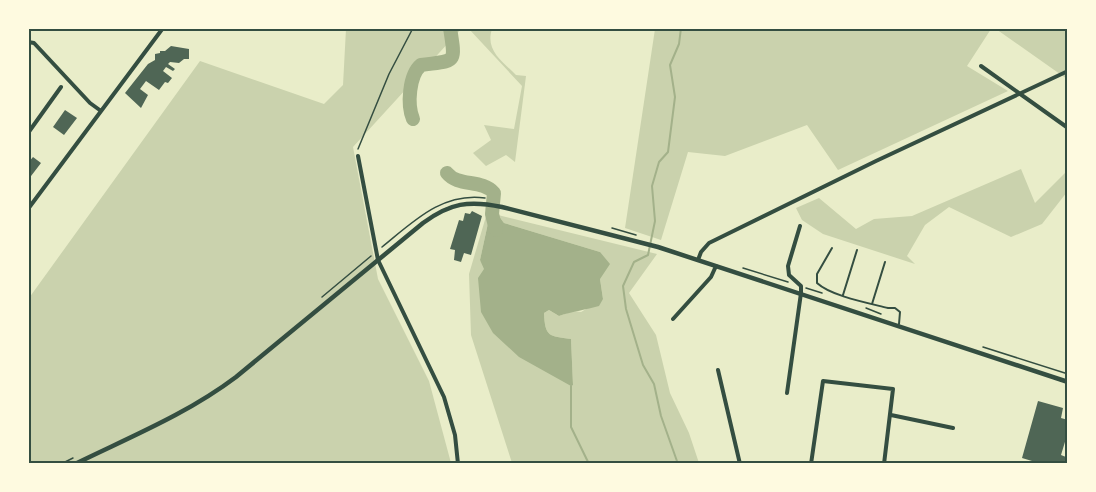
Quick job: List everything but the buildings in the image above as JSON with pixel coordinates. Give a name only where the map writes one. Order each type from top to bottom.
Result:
[{"type":"street","points":[[28,209],[163,28]]},
{"type":"street","points":[[28,42],[34,43],[90,103],[101,111]]},
{"type":"street","points":[[981,66],[1068,128]]},
{"type":"street","points":[[698,260],[701,252],[709,243],[1068,71]]},
{"type":"street","points":[[28,134],[61,87]]},
{"type":"street","points":[[358,156],[378,260],[444,397],[455,435],[458,464]]},
{"type":"street","points":[[75,464],[183,413],[214,394],[436,213],[463,204],[490,204],[645,243],[1068,382]]},
{"type":"street","points":[[787,393],[801,293],[801,286],[789,275],[788,266],[800,226]]},
{"type":"street","points":[[673,319],[711,277],[716,266]]},
{"type":"street","points":[[718,370],[740,464]]},
{"type":"street","points":[[811,464],[822,381],[893,389],[884,464]]},
{"type":"street","points":[[891,415],[953,428]]},
{"type":"lane","points":[[832,248],[817,274],[817,283],[823,288],[843,295],[895,308],[900,312],[899,326]]},
{"type":"lane","points":[[843,295],[857,250]]},
{"type":"lane","points":[[872,304],[885,262]]},
{"type":"path","points":[[358,156],[358,146],[389,74],[413,28]]},
{"type":"path","points":[[323,297],[434,207]]},
{"type":"path","points":[[739,268],[749,269],[830,296]]},
{"type":"path","points":[[860,306],[880,313]]},
{"type":"path","points":[[978,346],[1068,374]]},
{"type":"path","points":[[61,464],[82,454]]},
{"type":"shaded area","points":[[346,29],[461,29],[353,147],[378,279],[429,381],[451,463],[29,464],[29,298],[200,61],[324,104],[343,85]]},
{"type":"shaded area","points":[[469,29],[492,29],[491,43],[496,55],[516,75],[526,76],[515,162],[506,155],[486,166],[473,153],[491,140],[484,125],[514,129],[522,86]]},
{"type":"shaded area","points":[[655,29],[991,29],[967,66],[1008,91],[838,170],[807,125],[725,156],[688,152],[661,240],[625,228]]},
{"type":"shaded area","points":[[996,29],[1067,29],[1067,79]]},
{"type":"shaded area","points":[[1021,169],[1035,203],[1067,171],[1067,192],[1042,224],[1011,237],[949,207],[925,225],[907,256],[915,264],[823,234],[802,220],[796,208],[819,198],[856,229],[874,219],[912,216]]},
{"type":"shaded area","points":[[487,213],[490,214],[480,260],[573,385],[571,339],[550,334],[547,331],[544,313],[549,310],[559,316],[573,311],[581,312],[603,299],[600,252],[504,223],[498,215],[657,254],[629,293],[656,335],[670,393],[689,433],[699,463],[512,463],[471,335],[469,274]]},
{"type":"shaded area","points":[[490,214],[498,215],[504,223],[600,252],[610,264],[600,279],[603,299],[599,306],[559,316],[549,310],[544,313],[547,331],[550,334],[571,339],[573,385],[571,386],[519,357],[493,333],[481,312],[478,278],[484,269],[480,260]]},
{"type":"waterway","points":[[413,119],[410,98],[414,76],[421,65],[451,59],[453,49],[450,28]]},
{"type":"waterway","points":[[678,464],[661,416],[654,384],[643,365],[626,309],[623,286],[634,262],[648,255],[655,221],[652,186],[659,162],[668,152],[675,97],[670,65],[679,44],[681,28]]},
{"type":"waterway","points":[[447,173],[457,180],[483,186],[494,193],[492,214],[496,230]]},
{"type":"waterway","points":[[571,386],[571,427],[589,464]]}]
